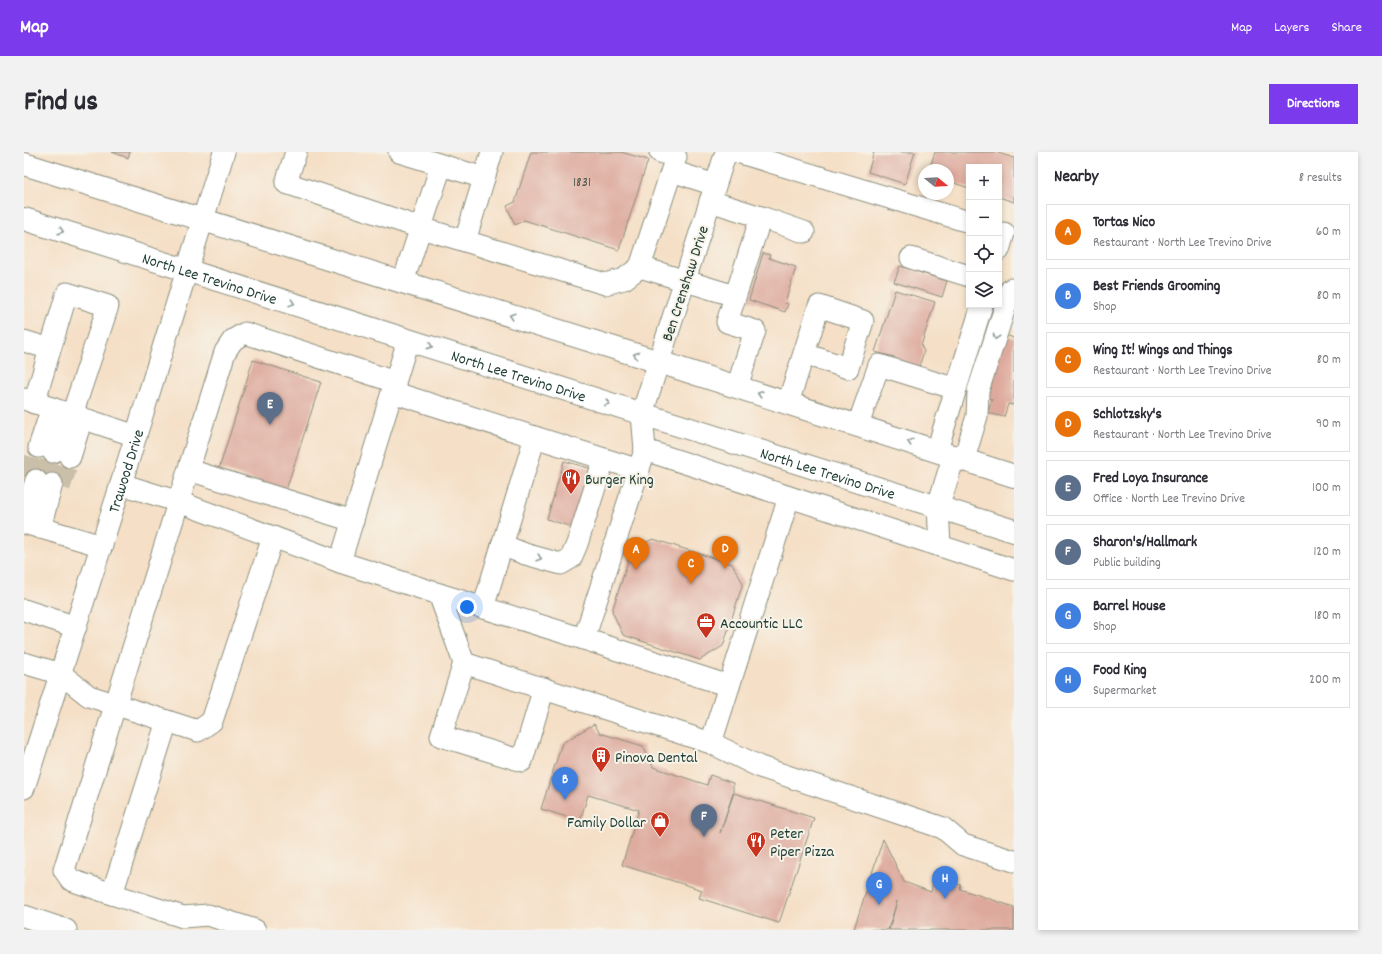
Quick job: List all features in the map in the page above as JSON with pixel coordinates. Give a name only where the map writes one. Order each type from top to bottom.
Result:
[{"type":"main road","points":[[24,164],[659,362],[1014,476]]},
{"type":"main road","name":"North Lee Trevino Drive","points":[[24,219],[1014,531]]},
{"type":"main road","points":[[938,507],[952,455]]},
{"type":"street","name":"Trawood Drive","points":[[24,788],[122,484],[224,152]]},
{"type":"street","points":[[296,152],[286,184],[421,228],[605,284],[624,279],[640,267],[676,157],[660,152]]},
{"type":"street","points":[[399,152],[433,159],[484,178]]},
{"type":"street","points":[[465,241],[492,152]]},
{"type":"street","name":"Ben Crenshaw Drive","points":[[642,414],[726,152]]},
{"type":"street","points":[[737,152],[780,158],[966,221]]},
{"type":"street","points":[[403,282],[421,228],[433,159]]},
{"type":"street","points":[[672,171],[760,217],[804,232]]},
{"type":"street","points":[[738,387],[755,330],[727,322],[760,217]]},
{"type":"street","points":[[911,258],[966,275]]},
{"type":"street","points":[[640,267],[685,282],[735,296]]},
{"type":"street","points":[[952,455],[977,416],[978,391],[1008,288]]},
{"type":"street","points":[[50,349],[58,410],[54,452],[58,410],[108,306],[67,293],[50,349]]},
{"type":"street","points":[[952,455],[956,389],[981,308]]},
{"type":"street","points":[[254,930],[220,925],[208,915],[183,917],[71,880],[64,870],[225,352],[233,340],[245,333],[535,437],[639,470]]},
{"type":"street","points":[[340,562],[408,340]]},
{"type":"street","points":[[24,341],[50,349]]},
{"type":"street","points":[[788,403],[804,354]]},
{"type":"street","points":[[858,425],[878,365],[956,389]]},
{"type":"street","points":[[58,410],[136,436]]},
{"type":"street","points":[[584,639],[645,450],[642,414]]},
{"type":"street","points":[[483,608],[535,437]]},
{"type":"street","points":[[645,450],[1014,570]]},
{"type":"street","points":[[502,545],[525,554],[561,564],[571,558],[577,544],[604,459]]},
{"type":"street","points":[[189,470],[353,521]]},
{"type":"street","points":[[41,484],[31,525],[102,546]]},
{"type":"street","points":[[122,484],[179,502],[340,562],[729,686]]},
{"type":"street","points":[[712,743],[789,497]]},
{"type":"street","points":[[938,507],[940,546]]},
{"type":"street","points":[[24,663],[61,674],[89,696],[198,731],[212,721],[273,537]]},
{"type":"street","points":[[439,594],[464,663],[441,736],[522,761],[544,688]]},
{"type":"street","points":[[24,610],[76,626]]},
{"type":"street","points":[[464,663],[712,743],[760,767],[943,828],[963,845],[1014,861]]},
{"type":"street","points":[[112,894],[167,721]]},
{"type":"street","points":[[24,916],[66,930]]},
{"type":"building","points":[[112,152],[130,152],[128,158]]},
{"type":"building","points":[[531,152],[621,152],[648,160],[619,250],[524,220],[515,225],[507,206],[515,202]]},
{"type":"building","points":[[874,152],[915,152],[905,184],[868,172]]},
{"type":"building","points":[[935,152],[995,152],[1014,158],[1014,202],[1002,198],[1002,164],[966,164],[966,187],[954,183],[954,164],[931,164]]},
{"type":"building","points":[[763,253],[770,255],[769,258],[796,267],[785,303],[788,304],[785,312],[749,300]]},
{"type":"building","points":[[900,266],[947,281],[942,297],[894,282]]},
{"type":"building","points":[[895,290],[935,302],[921,346],[924,351],[918,370],[896,363],[894,357],[875,352]]},
{"type":"building","points":[[1005,335],[1014,338],[1014,403],[1013,405],[1008,404],[1004,417],[988,413],[992,399],[986,397]]},
{"type":"building","points":[[253,360],[321,382],[286,490],[219,469]]},
{"type":"building","name":"Burger King","points":[[564,461],[596,470],[578,529],[547,519]]},
{"type":"building","points":[[653,539],[732,564],[743,583],[723,646],[700,660],[623,635],[612,611],[632,549]]},
{"type":"building","points":[[594,724],[600,733],[643,746],[653,767],[707,785],[710,775],[733,783],[733,793],[720,833],[734,793],[814,818],[779,923],[699,898],[702,890],[622,865],[639,810],[588,795],[580,821],[541,809],[562,743]]},
{"type":"building","points":[[883,839],[904,882],[931,892],[934,877],[961,885],[960,889],[1014,907],[1014,930],[889,930],[897,901],[888,930],[854,929]]},
{"type":"tunnel","points":[[28,478],[39,447]]},
{"type":"tunnel","points":[[44,482],[53,452]]},
{"type":"tunnel","points":[[60,487],[70,457]]},
{"type":"place","name":"Fred Loya Insurance","points":[[270,425]]},
{"type":"place","name":"Burger King","points":[[571,495]]},
{"type":"place","name":"Schlotzsky's","points":[[725,569]]},
{"type":"place","name":"Tortas Nico","points":[[636,570]]},
{"type":"place","name":"Wing It! Wings and Things","points":[[691,584]]},
{"type":"place","name":"Accountic LLC","points":[[706,639]]},
{"type":"place","name":"Pinova Dental","points":[[601,773]]},
{"type":"place","name":"Best Friends Grooming","points":[[565,800]]},
{"type":"place","name":"Sharon's/Hallmark","points":[[704,837]]},
{"type":"place","name":"Family Dollar","points":[[660,838]]},
{"type":"place","name":"Peter Piper Pizza","points":[[756,858]]},
{"type":"place","name":"Food King","points":[[945,899]]},
{"type":"place","name":"Barrel House","points":[[879,905]]}]
